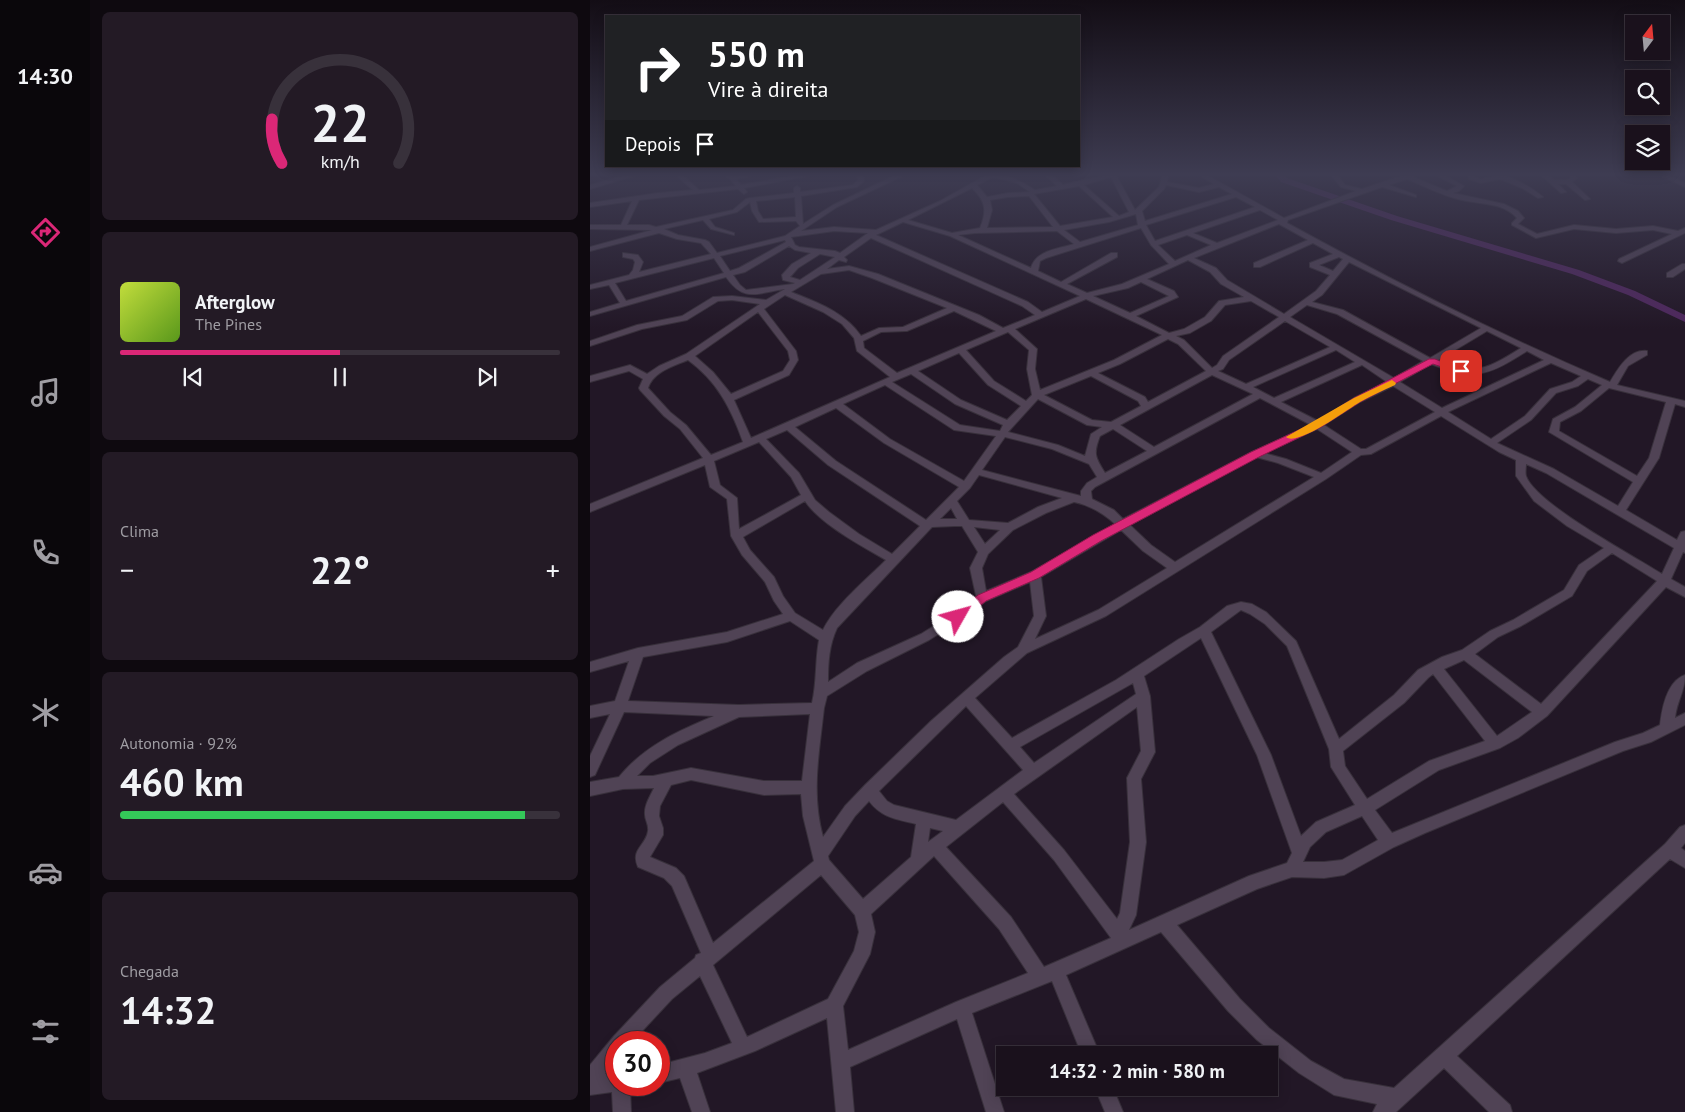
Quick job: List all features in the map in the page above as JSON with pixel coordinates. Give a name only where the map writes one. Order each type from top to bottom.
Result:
[{"type":"street","points":[[590,249],[680,225]]},
{"type":"street","points":[[710,225],[713,228],[732,234]]},
{"type":"street","points":[[590,314],[751,266],[778,250],[804,225]]},
{"type":"street","points":[[826,638],[791,616],[778,598],[770,580],[736,536],[732,498],[715,487],[708,458],[683,427],[667,414],[643,388],[648,378],[689,356],[763,306],[817,274],[873,234],[892,225]]},
{"type":"street","points":[[919,225],[952,234],[1130,316],[1187,347],[1210,371],[1246,387],[1318,425],[1359,452],[1368,452],[1442,412],[1551,360]]},
{"type":"street","points":[[983,229],[985,225]]},
{"type":"street","points":[[952,234],[983,229],[1011,231],[1045,228],[1052,225]]},
{"type":"street","points":[[1055,225],[1078,244]]},
{"type":"street","points":[[1034,271],[1035,262],[1039,258],[1141,225],[1154,244],[1175,265]]},
{"type":"street","points":[[1154,244],[1211,225]]},
{"type":"street","points":[[590,508],[760,438],[911,370],[1086,296],[1099,294],[1140,279],[1217,245],[1272,225]]},
{"type":"street","points":[[1289,225],[1339,254],[1551,360],[1609,386],[1685,404]]},
{"type":"street","points":[[1516,225],[1536,236],[1574,227],[1616,231],[1653,228],[1681,231]]},
{"type":"street","points":[[590,226],[659,230],[677,237],[703,242],[715,255],[737,287],[744,292],[801,284]]},
{"type":"street","points":[[590,287],[752,246],[834,229],[873,234],[1025,304],[1042,316]]},
{"type":"street","points":[[1622,261],[1681,231]]},
{"type":"street","points":[[1188,233],[1217,245]]},
{"type":"street","points":[[790,238],[797,249],[835,253],[840,256],[849,268]]},
{"type":"street","points":[[1257,265],[1313,240]]},
{"type":"street","points":[[752,246],[759,250],[778,250]]},
{"type":"street","points":[[801,284],[786,278],[788,272],[800,262],[820,251]]},
{"type":"street","points":[[1334,274],[1313,265],[1339,254]]},
{"type":"street","points":[[626,255],[635,256],[639,262],[638,270],[631,277]]},
{"type":"street","points":[[1062,284],[1114,255]]},
{"type":"street","points":[[1189,258],[1213,270],[1224,282],[1362,362],[1521,460],[1550,471],[1618,512],[1682,547]]},
{"type":"street","points":[[1090,461],[1090,452],[1096,434],[1220,367],[1226,358],[1319,293],[1348,258]]},
{"type":"street","points":[[1670,275],[1685,266]]},
{"type":"street","points":[[817,274],[849,268],[891,282],[1007,331],[1033,349],[1031,369],[1037,395],[1090,423],[1113,425],[1154,451]]},
{"type":"street","points":[[1130,316],[1174,297],[1172,293],[1140,279]]},
{"type":"street","points":[[610,282],[624,304]]},
{"type":"street","points":[[786,293],[830,313],[848,327],[859,340],[860,350],[896,377]]},
{"type":"street","points":[[590,344],[640,327],[684,318],[716,299],[732,298],[763,306],[792,352],[794,360],[786,372],[730,398]]},
{"type":"street","points":[[845,1112],[834,1005],[862,954],[867,932],[862,911],[820,859],[810,816],[808,787],[817,708],[821,693],[822,658],[826,638],[832,626],[925,524],[966,486],[978,472],[1006,429],[1037,395],[1092,373],[1167,336],[1187,331],[1208,319],[1222,303],[1253,298]]},
{"type":"street","points":[[1307,303],[1339,311],[1390,341],[1452,369],[1480,372],[1505,362],[1527,348]]},
{"type":"street","points":[[859,340],[880,330],[904,329],[954,308]]},
{"type":"street","points":[[821,693],[883,655],[925,637],[958,617],[982,598],[1035,575],[1123,524],[1255,454],[1318,425],[1357,400],[1394,382],[1486,328]]},
{"type":"street","points":[[1246,387],[1336,348]]},
{"type":"street","points":[[961,350],[990,383],[1026,405]]},
{"type":"street","points":[[1640,482],[1554,432],[1556,421],[1578,409],[1609,386],[1625,364],[1644,353]]},
{"type":"street","points":[[689,356],[721,384],[739,416],[748,442]]},
{"type":"street","points":[[1273,402],[1362,362]]},
{"type":"street","points":[[590,379],[630,368],[648,378]]},
{"type":"street","points":[[911,370],[934,389],[1006,429],[1090,461],[1103,478]]},
{"type":"street","points":[[1092,373],[1142,399],[1146,407]]},
{"type":"street","points":[[1492,442],[1528,418],[1553,391],[1575,384],[1587,376]]},
{"type":"street","points":[[886,382],[948,424],[966,431],[1006,429]]},
{"type":"street","points":[[1087,501],[1088,488],[1103,478],[1260,395]]},
{"type":"street","points":[[1618,512],[1640,482],[1654,458],[1671,401]]},
{"type":"street","points":[[837,404],[887,441],[966,486]]},
{"type":"street","points":[[1090,423],[1096,434]]},
{"type":"street","points":[[788,426],[832,463],[925,524],[947,522],[1009,527]]},
{"type":"street","points":[[760,438],[795,474],[807,496],[825,515],[855,537],[894,560]]},
{"type":"street","points":[[630,1031],[646,1012],[820,859],[850,811],[936,725],[1008,661],[1023,650],[1102,613],[1322,477],[1359,452]]},
{"type":"street","points":[[1255,454],[1294,465],[1322,477]]},
{"type":"street","points":[[1521,460],[1522,476],[1538,499],[1685,593]]},
{"type":"street","points":[[1294,465],[1309,485]]},
{"type":"street","points":[[978,472],[1087,501],[1110,512],[1147,548],[1174,567]]},
{"type":"street","points":[[736,536],[807,496]]},
{"type":"street","points":[[982,598],[976,568],[984,552],[1009,527],[1042,510],[1073,498]]},
{"type":"street","points":[[951,500],[984,552]]},
{"type":"street","points":[[1292,869],[1305,842],[1321,827],[1365,808],[1434,765],[1495,744],[1514,734],[1562,694],[1665,580],[1682,547],[1685,534],[1660,535]]},
{"type":"street","points":[[1336,749],[1399,699],[1423,674],[1466,654],[1494,634],[1517,623],[1568,593],[1583,568],[1612,548]]},
{"type":"street","points":[[1023,650],[1040,616],[1035,575]]},
{"type":"street","points":[[1011,745],[1137,674],[1181,643],[1204,631],[1234,608],[1241,606],[1261,615],[1285,635],[1292,644],[1336,749],[1338,767],[1389,842]]},
{"type":"street","points":[[590,668],[638,653],[727,637],[791,616]]},
{"type":"street","points":[[1204,631],[1264,755],[1300,854]]},
{"type":"street","points":[[590,771],[620,706],[638,653]]},
{"type":"street","points":[[1466,654],[1542,712]]},
{"type":"street","points":[[1435,667],[1495,744]]},
{"type":"street","points":[[1121,938],[1128,915],[1138,842],[1134,778],[1148,752],[1142,696],[1137,674]]},
{"type":"street","points":[[1667,726],[1670,705],[1674,694],[1685,680]]},
{"type":"street","points":[[862,911],[934,846],[1032,770],[1142,696]]},
{"type":"street","points":[[967,698],[1032,770]]},
{"type":"street","points":[[590,712],[620,706],[739,711],[817,708]]},
{"type":"street","points":[[623,784],[634,767],[658,749],[739,711]]},
{"type":"street","points":[[841,1062],[962,1008],[1049,974],[1121,938],[1164,923],[1255,882],[1292,869],[1324,870],[1344,868],[1389,842],[1596,756],[1646,738],[1667,726],[1685,719]]},
{"type":"street","points":[[590,789],[699,774],[764,788],[808,787]]},
{"type":"street","points":[[666,780],[653,805],[652,816],[656,828],[642,857],[643,862],[670,873],[678,881],[706,958],[743,1047]]},
{"type":"street","points":[[870,790],[882,806],[892,812],[959,828]]},
{"type":"street","points":[[1004,793],[1059,855],[1121,938]]},
{"type":"street","points":[[918,860],[924,819]]},
{"type":"street","points":[[1382,1112],[1443,1054],[1670,849],[1685,832]]},
{"type":"street","points":[[934,846],[1049,974],[1086,1046]]},
{"type":"street","points":[[1670,849],[1685,861]]},
{"type":"street","points":[[1164,923],[1234,1005],[1264,1034],[1306,1068],[1341,1088],[1397,1098]]},
{"type":"street","points":[[670,1072],[686,1068],[743,1047],[834,1005]]},
{"type":"street","points":[[962,1008],[995,1112]]},
{"type":"street","points":[[1443,1054],[1503,1112]]},
{"type":"street","points":[[590,1078],[605,1060]]},
{"type":"street","points":[[686,1068],[701,1112]]},
{"type":"street","points":[[590,1086],[605,1084]]},
{"type":"street","points":[[621,1096],[622,1112]]},
{"type":"street","points":[[1107,1096],[1114,1112]]},
{"type":"waterway","points":[[1416,225],[1576,272],[1631,293],[1685,319]]},
{"type":"slow traffic","points":[[1291,437],[1318,425],[1341,409],[1392,383]]},
{"type":"route","points":[[958,617],[982,598],[1035,575],[1097,538],[1255,454],[1318,425],[1341,409],[1432,360],[1461,371]]}]
